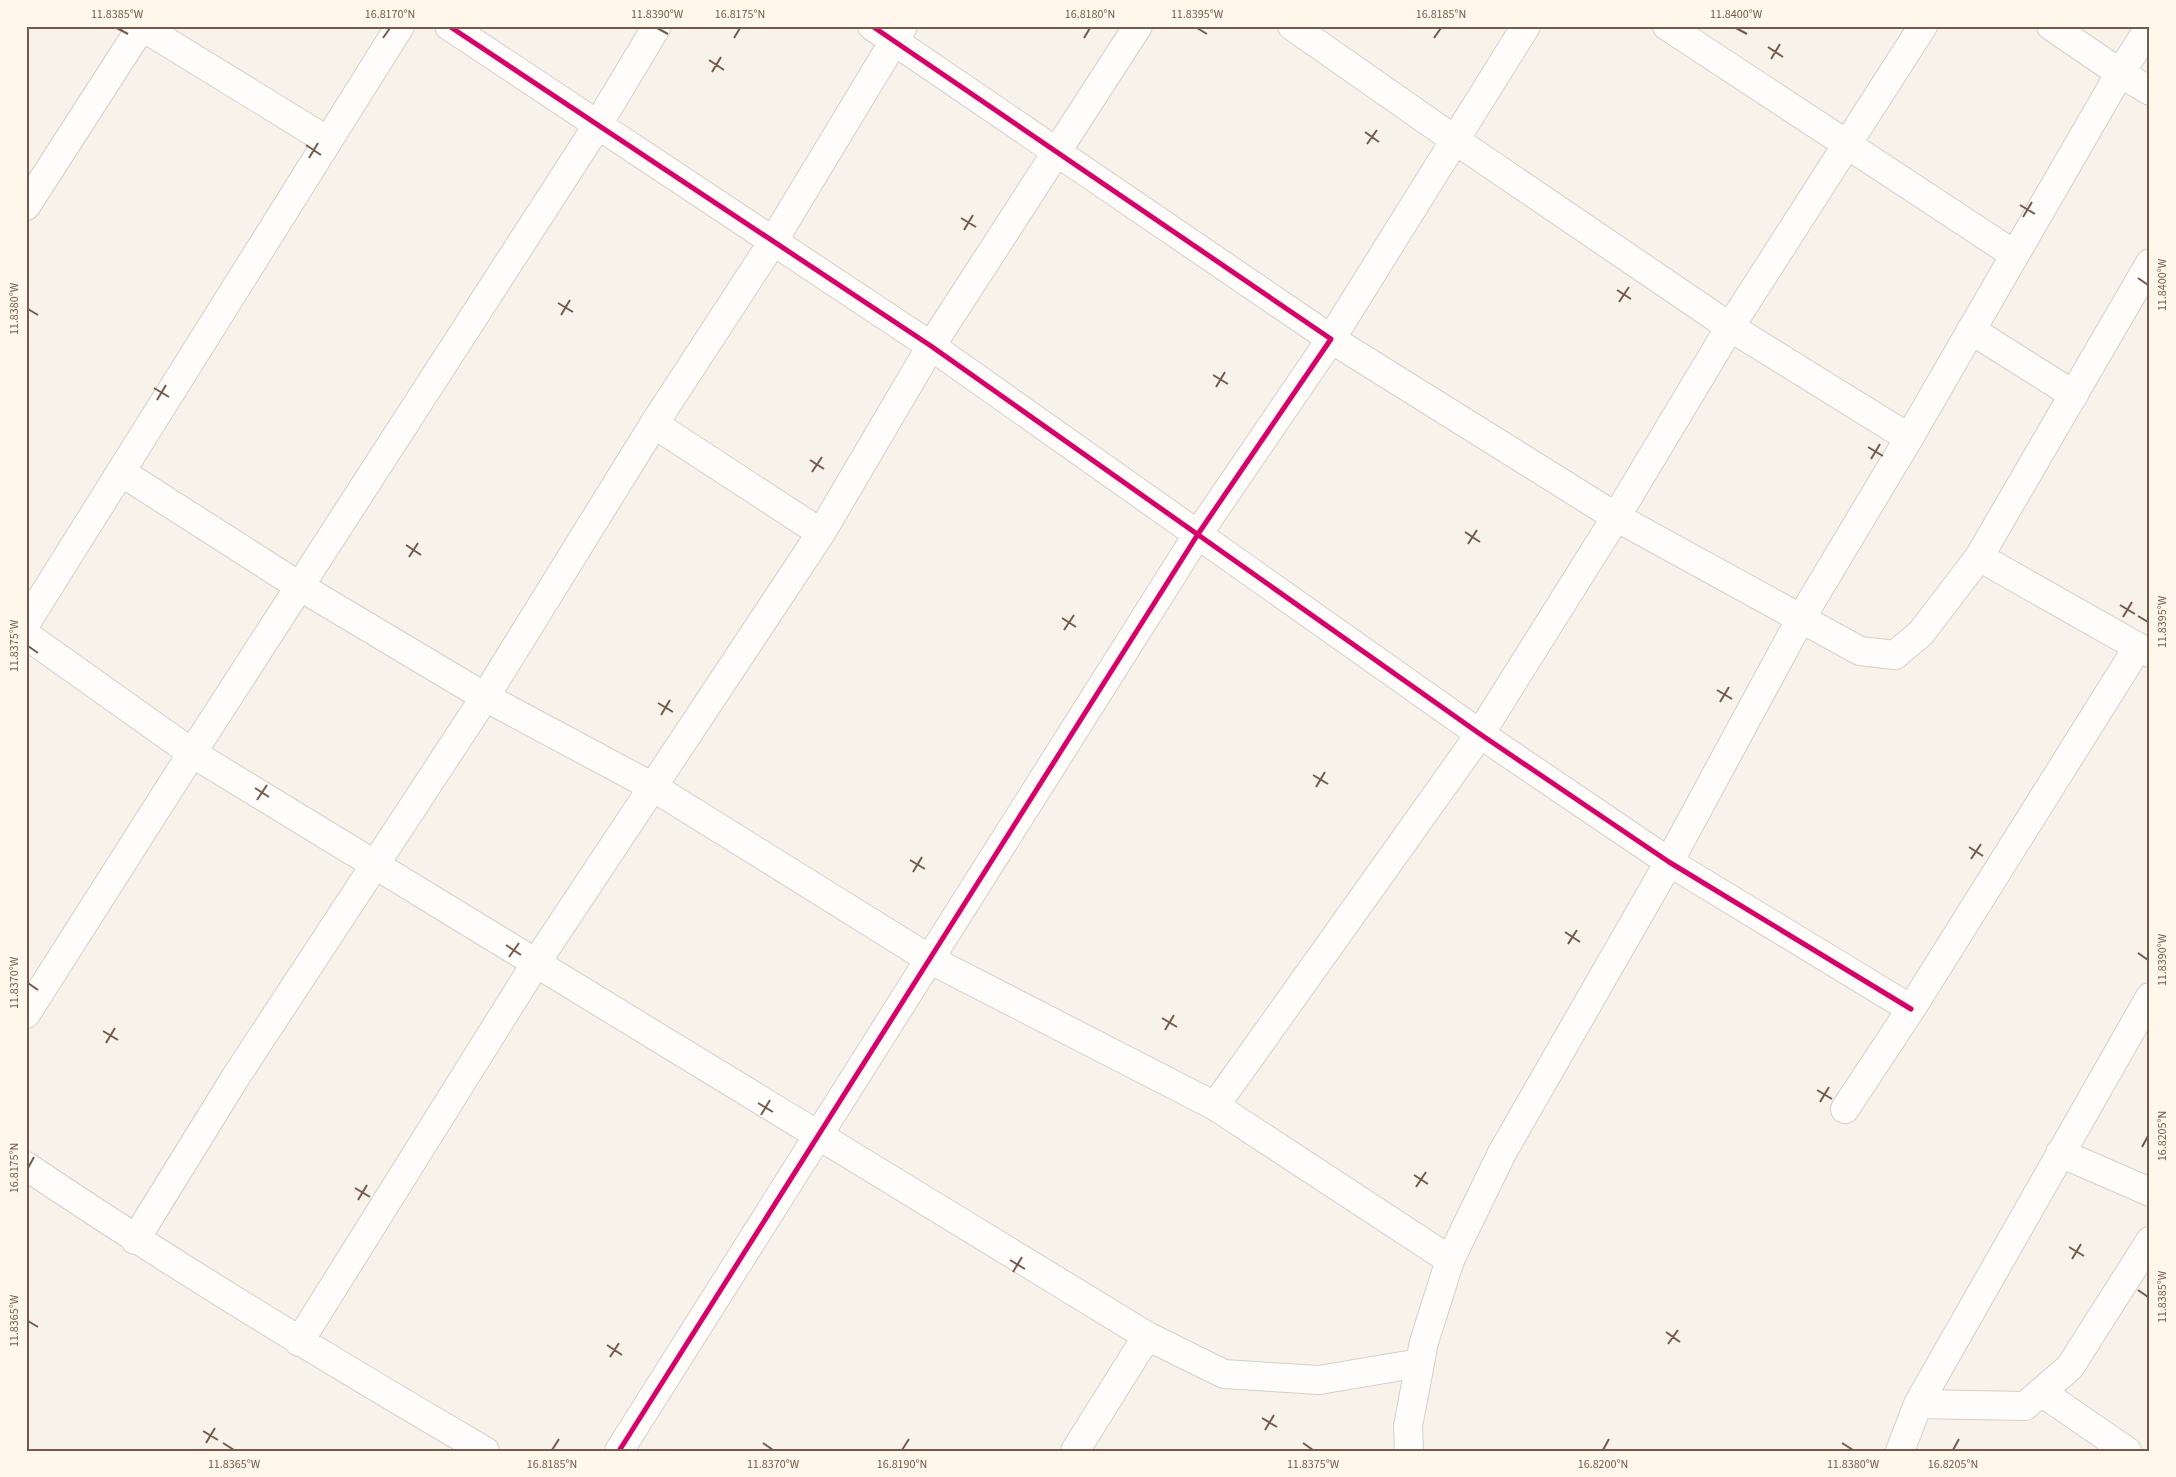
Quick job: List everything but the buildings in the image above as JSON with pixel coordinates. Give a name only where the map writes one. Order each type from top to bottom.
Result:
[{"type":"street","points":[[26,206],[142,26],[328,141]]},
{"type":"street","points":[[26,623],[400,26]]},
{"type":"street","points":[[449,26],[772,243],[931,346],[1480,734],[1669,862],[1911,1009]]},
{"type":"street","points":[[26,1014],[299,586],[597,126],[657,26]]},
{"type":"street","points":[[872,26],[898,34],[1057,151],[1331,339],[1616,517],[1800,620],[1860,651],[1895,655],[1921,633],[1979,557],[2150,262]]},
{"type":"street","points":[[299,1342],[536,963],[821,534],[931,346],[1138,26]]},
{"type":"street","points":[[1292,26],[1455,140],[1730,327],[1909,438]]},
{"type":"street","points":[[619,1451],[931,960],[1198,534],[1331,339],[1526,26]]},
{"type":"street","points":[[1667,26],[2014,254]]},
{"type":"street","points":[[1215,1106],[1480,734],[1616,517],[1730,327],[1923,26]]},
{"type":"street","points":[[2051,26],[2150,92]]},
{"type":"street","points":[[1409,1451],[1408,1426],[1424,1342],[1450,1260],[1502,1153],[1669,862],[1800,620],[1909,438],[2120,73],[2150,27]]},
{"type":"street","points":[[135,1240],[234,1078],[485,697],[654,424],[772,243],[898,34]]},
{"type":"street","points":[[1972,330],[2074,395]]},
{"type":"street","points":[[654,424],[821,534]]},
{"type":"street","points":[[120,472],[299,586],[485,697],[653,788],[931,960],[1215,1106],[1450,1260]]},
{"type":"street","points":[[1845,1108],[2144,650],[1979,557]]},
{"type":"street","points":[[26,635],[192,753],[1147,1336],[1224,1374],[1319,1380],[1420,1364]]},
{"type":"street","points":[[1900,1451],[1918,1404],[2150,997]]},
{"type":"street","points":[[2060,1153],[2150,1192]]},
{"type":"street","points":[[26,1166],[135,1240],[299,1342],[484,1451]]},
{"type":"street","points":[[1918,1404],[2025,1406],[2070,1367],[2150,1240]]},
{"type":"street","points":[[1075,1451],[1147,1336]]},
{"type":"street","points":[[2041,1392],[2127,1451]]},
{"type":"cycle path","points":[[449,26],[931,346],[1480,734],[1669,862],[1911,1009]]},
{"type":"cycle path","points":[[619,1451],[1198,534],[1331,339],[872,26]]}]
